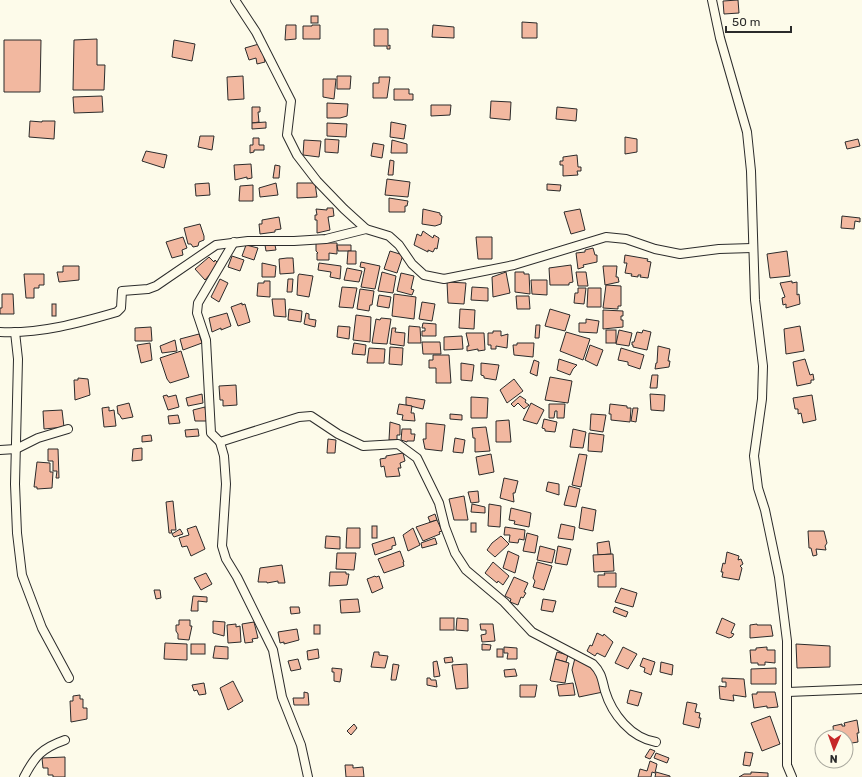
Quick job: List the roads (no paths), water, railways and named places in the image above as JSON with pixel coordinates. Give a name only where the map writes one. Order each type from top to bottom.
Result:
[{"type":"street","points":[[236,0],[256,32],[291,101],[287,135],[297,155],[317,181],[366,229],[389,236],[399,245],[412,264],[424,275],[444,279],[514,265],[606,237],[626,239],[655,249],[680,254],[719,249],[752,248]]},
{"type":"street","points":[[708,0],[716,20]]},
{"type":"street","points":[[712,0],[716,20],[747,132],[753,217],[752,248],[755,300],[763,366],[762,399],[754,456],[758,488],[765,510],[779,577],[788,641],[787,765],[792,777]]},
{"type":"street","points":[[0,332],[15,332],[62,327],[117,312],[121,308],[122,291],[148,289],[156,286],[216,245],[234,242],[326,239],[366,229]]},
{"type":"street","points":[[234,242],[198,303],[197,313],[206,340],[211,433],[220,442],[226,484],[222,546],[226,559],[238,577],[273,650],[282,697],[301,745],[308,777]]},
{"type":"street","points":[[15,332],[18,359],[15,484],[16,532],[22,575],[42,628],[70,678]]},
{"type":"street","points":[[220,442],[300,417],[311,416],[338,434],[363,446],[398,444],[416,458],[439,503],[445,527],[455,553],[466,570],[504,602],[532,632],[593,664],[603,677],[605,690],[614,713],[628,728],[649,740],[656,742]]},
{"type":"street","points":[[0,450],[16,449],[38,438],[68,429]]},
{"type":"street","points":[[788,692],[862,689]]},
{"type":"street","points":[[24,777],[33,760],[41,751],[65,740]]}]
